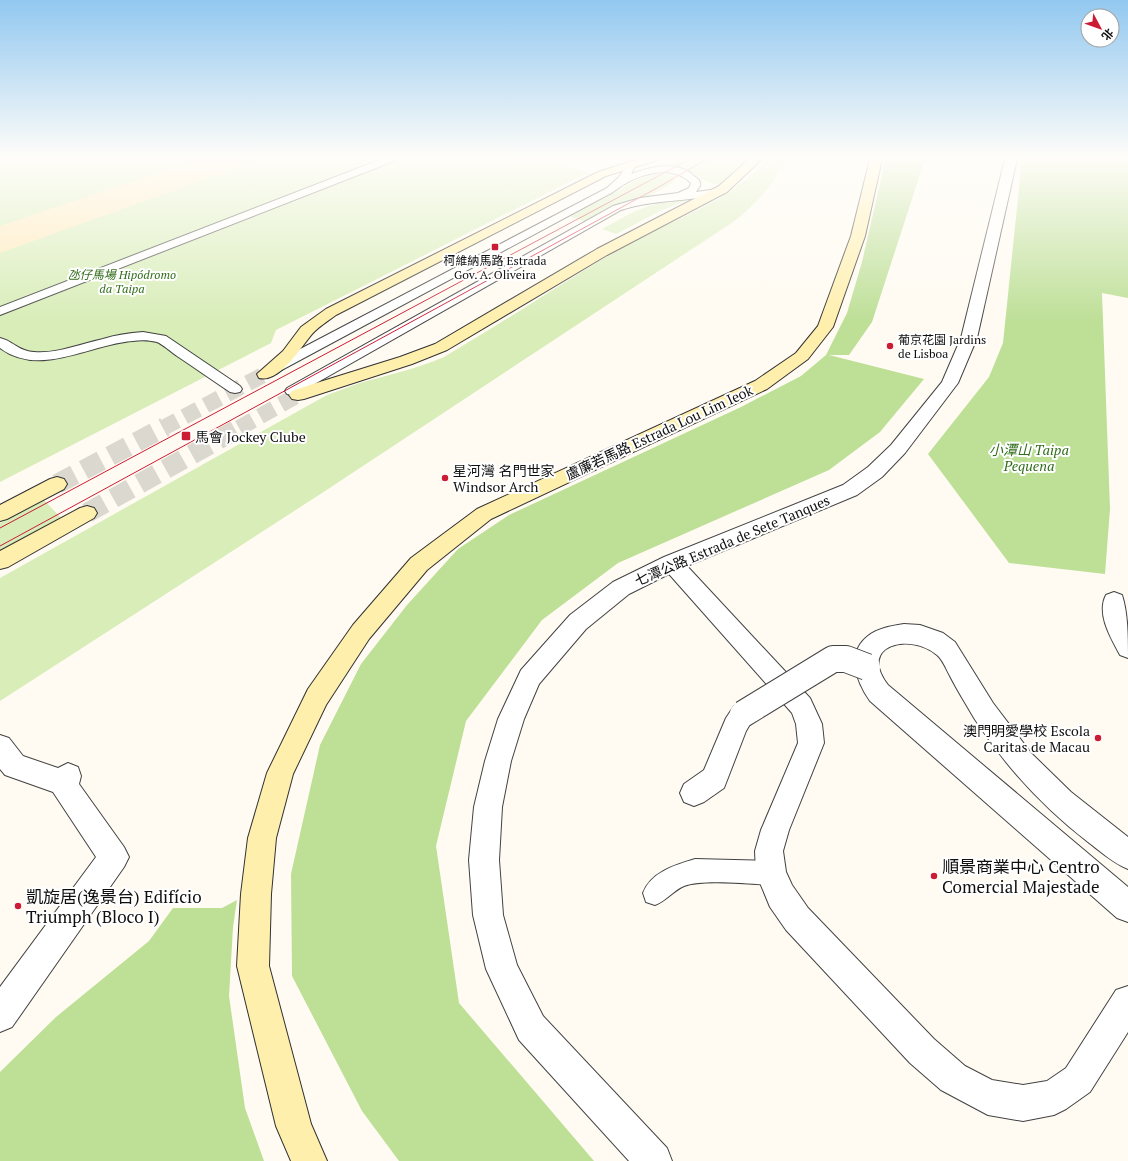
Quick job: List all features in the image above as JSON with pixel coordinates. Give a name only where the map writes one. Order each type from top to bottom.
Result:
[{"type":"main road","points":[[265,374],[289,354],[307,330],[331,312],[525,213]]},
{"type":"main road","points":[[295,393],[341,379],[387,368],[441,347],[602,252],[677,213]]},
{"type":"main road","name":"盧廉若馬路 Estrada Lou Lim Ieok","points":[[309,1161],[294,1126],[253,966],[256,894],[262,838],[280,774],[317,697],[361,632],[419,564],[484,514],[691,419],[761,385],[802,356],[825,327],[858,236],[863,213]]},
{"type":"main road","points":[[0,514],[57,484]]},
{"type":"main road","points":[[0,561],[87,513]]},
{"type":"street","name":"七潭公路 Estrada de Sete Tanques","points":[[654,1161],[531,1028],[502,969],[488,915],[484,860],[488,807],[498,761],[511,719],[530,677],[578,622],[621,588],[672,563],[850,490],[875,472],[898,449],[950,383],[969,338],[998,213]]},
{"type":"street","points":[[672,563],[801,706],[809,724],[811,743],[775,830],[769,851],[771,873],[780,896],[797,918],[922,1051],[953,1078],[988,1097],[1023,1103],[1054,1097],[1078,1080],[1128,1002]]},
{"type":"street","points":[[1114,601],[1116,622],[1128,648]]},
{"type":"street","points":[[1128,855],[1061,802],[1037,779],[988,716],[947,650],[935,641],[921,635],[908,632],[895,633],[874,644],[867,654],[867,667],[870,680],[879,693],[1128,907]]},
{"type":"street","points":[[694,793],[714,778],[735,726],[743,714],[833,659],[841,658],[850,660],[867,667]]},
{"type":"street","points":[[0,747],[14,766],[66,780],[65,788],[114,857],[0,1015]]},
{"type":"lane","points":[[0,312],[252,213]]},
{"type":"lane","points":[[265,374],[567,213]]},
{"type":"lane","points":[[295,393],[608,213]]},
{"type":"lane","points":[[0,342],[14,352],[38,357],[61,354],[115,339],[139,336],[161,339],[235,390]]},
{"type":"lane","points":[[655,892],[675,877],[696,871],[771,873]]},
{"type":"green space","name":"氹仔馬場 Hipódromo da Taipa","points":[[0,213],[507,213],[276,330],[271,343],[0,482]]},
{"type":"green space","points":[[575,213],[618,213],[595,226],[570,216]]},
{"type":"green space","points":[[631,213],[656,213],[616,234],[602,229]]},
{"type":"green space","points":[[691,213],[743,213],[736,220],[322,493],[0,701],[0,578],[327,395],[360,383],[444,357],[628,244]]},
{"type":"green space","points":[[873,213],[907,213],[872,322],[849,355],[829,355],[924,379],[880,432],[829,470],[618,563],[542,620],[466,721],[436,846],[459,1003],[594,1161],[399,1161],[362,1111],[292,976],[291,874],[320,745],[361,664],[407,605],[458,549],[509,515],[741,407],[801,376],[826,355],[847,313],[862,262]]},
{"type":"green space","name":"小潭山 Taipa Pequena","points":[[1016,213],[1128,213],[1128,298],[1102,293],[1110,509],[1105,574],[1009,563],[928,454],[989,377],[1003,343]]},
{"type":"green space","points":[[44,500],[62,519],[0,553],[0,523]]},
{"type":"green space","points":[[237,900],[233,927],[229,996],[245,1108],[264,1161],[0,1161],[0,1072],[56,1017],[149,941],[173,908],[222,908]]},
{"type":"sand","points":[[38,213],[111,213],[0,253],[0,226]]},
{"type":"tunnel","points":[[163,428],[265,374]]},
{"type":"tunnel","points":[[239,428],[298,395]]},
{"type":"tunnel","points":[[57,484],[165,427]]},
{"type":"tunnel","points":[[87,513],[241,427]]},
{"type":"tram line","points":[[0,528],[589,213]]},
{"type":"tram line","points":[[0,546],[611,213]]},
{"type":"place","name":"柯維納馬路 Estrada Gov. A. Oliveira","points":[[495,247]]},
{"type":"place","name":"葡京花園 Jardins de Lisboa","points":[[890,346]]},
{"type":"place","name":"馬會 Jockey Clube","points":[[186,436]]},
{"type":"place","name":"星河灣 名門世家 Windsor Arch","points":[[445,478]]},
{"type":"place","name":"澳門明愛學校 Escola Caritas de Macau","points":[[1098,738]]},
{"type":"place","name":"順景商業中心 Centro Comercial Majestade","points":[[934,876]]},
{"type":"place","name":"凱旋居(逸景台) Edifício Triumph (Bloco I)","points":[[18,906]]}]
